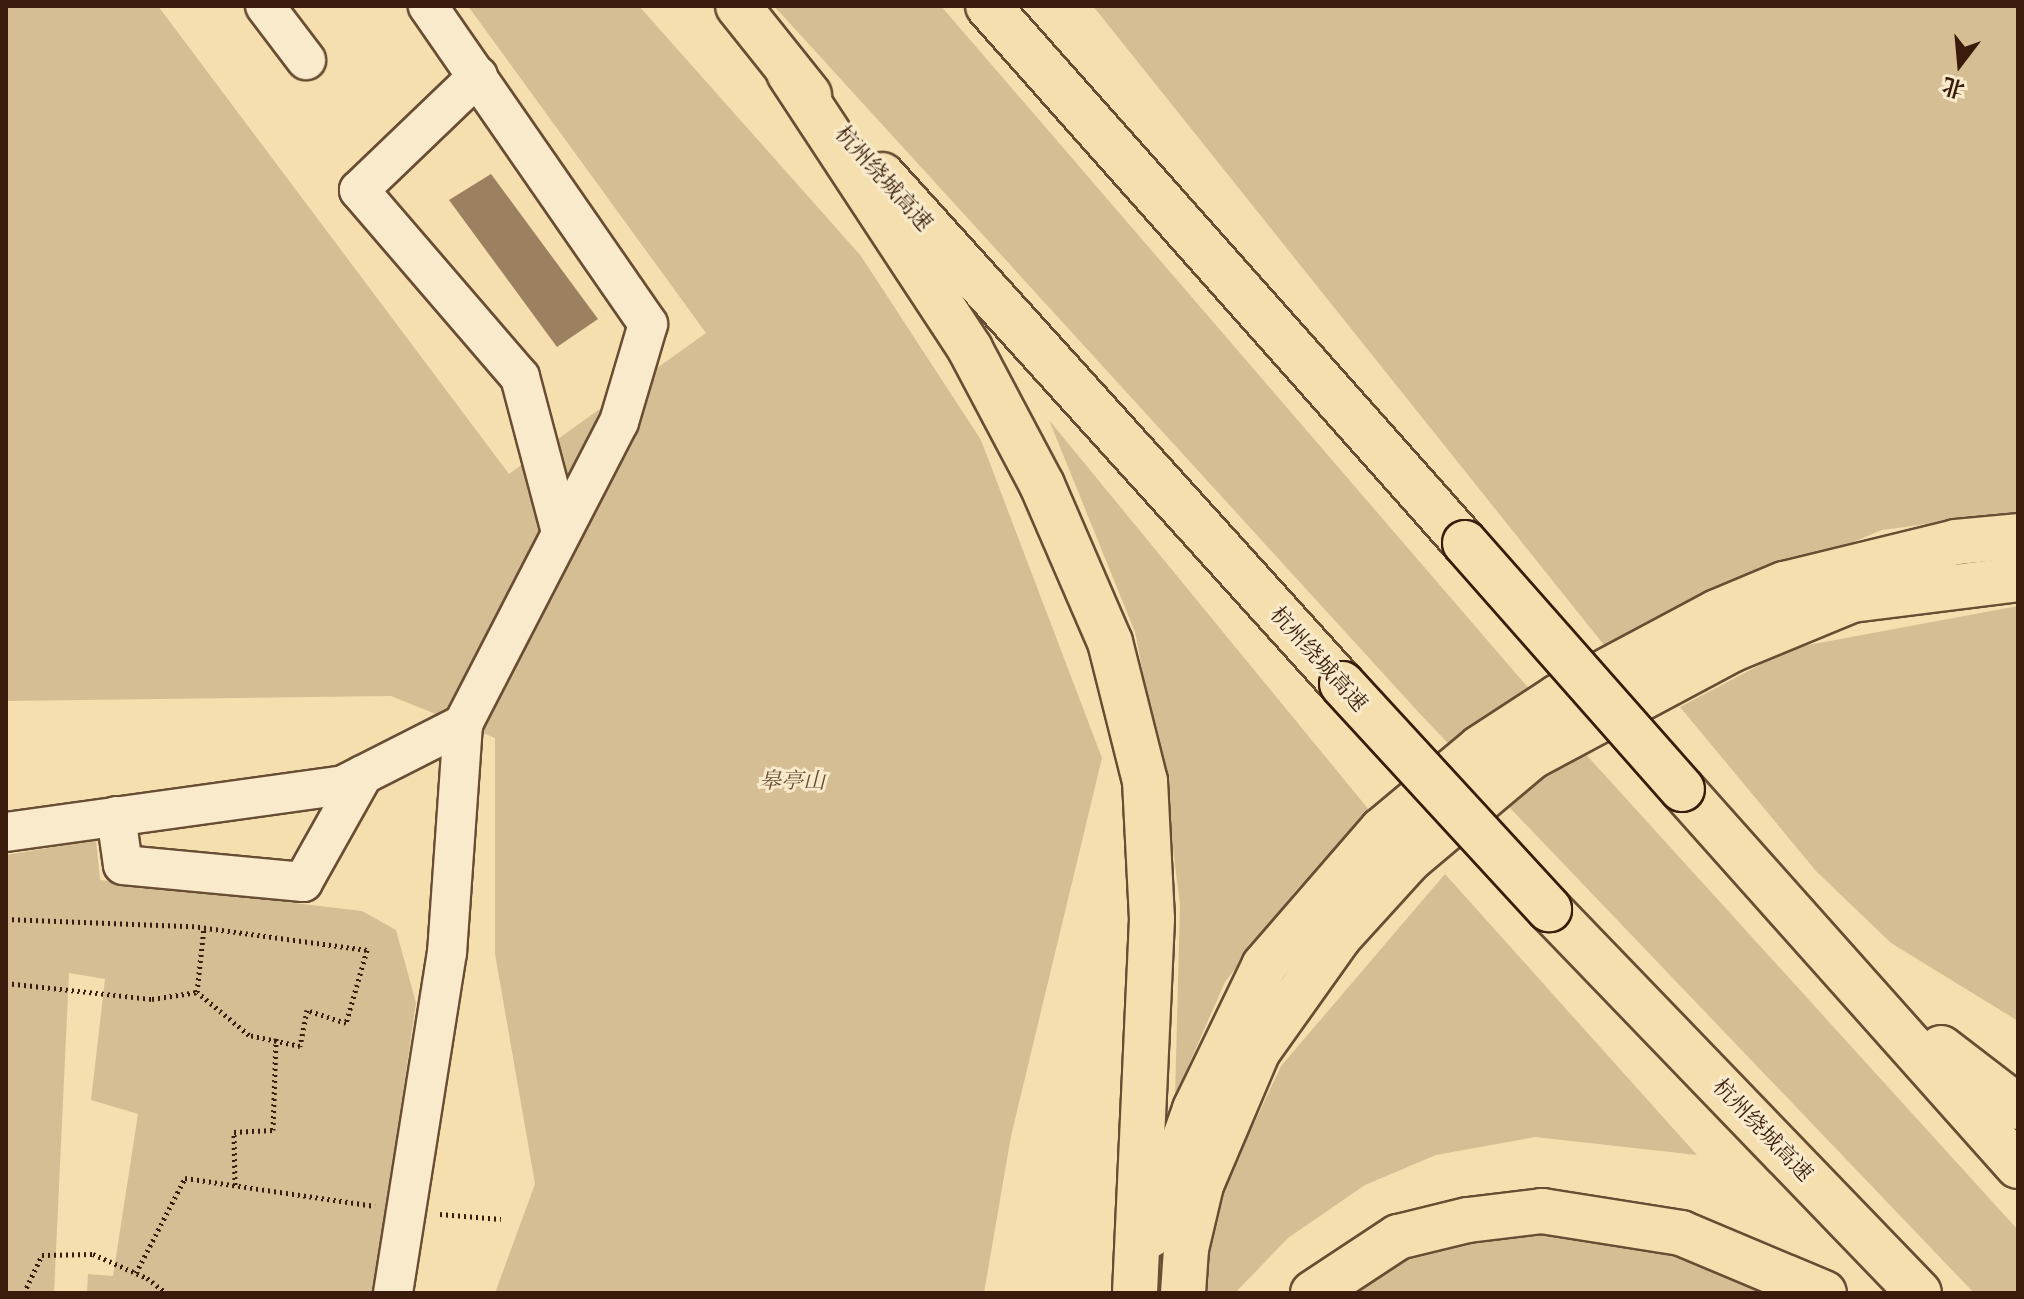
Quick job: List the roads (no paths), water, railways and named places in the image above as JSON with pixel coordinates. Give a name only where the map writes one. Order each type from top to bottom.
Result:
[{"type":"highway","name":"杭州绕城高速","points":[[738,6],[789,73],[1342,684],[1549,909],[1919,1293]]},
{"type":"highway","points":[[988,6],[1819,946],[2018,1166]]},
{"type":"highway","points":[[789,73],[970,349],[1042,485],[1110,642],[1145,781],[1152,919],[1135,1293]]},
{"type":"highway","points":[[1135,1293],[1157,1207],[1195,1109],[1264,966],[1382,830],[1513,726],[1717,612],[1784,584],[1956,542],[2018,536]]},
{"type":"highway","points":[[1183,1293],[1186,1249],[1201,1185],[1258,1051],[1339,937],[1410,859],[1531,757],[1731,650],[1852,600],[2018,579]]},
{"type":"highway","points":[[1819,946],[2018,1107]]},
{"type":"highway","points":[[1313,1293],[1398,1237],[1468,1220],[1542,1211],[1681,1233],[1824,1293]]},
{"type":"lane","points":[[265,6],[306,60]]},
{"type":"lane","points":[[393,1293],[447,953],[463,724],[560,528],[619,422],[648,324],[428,6]]},
{"type":"lane","points":[[478,76],[359,190],[520,377],[560,528]]},
{"type":"lane","points":[[6,832],[343,785],[463,724]]},
{"type":"lane","points":[[116,816],[123,865],[303,882],[363,775]]},
{"type":"park label","name":"皋亭山","points":[[792,781]]}]
